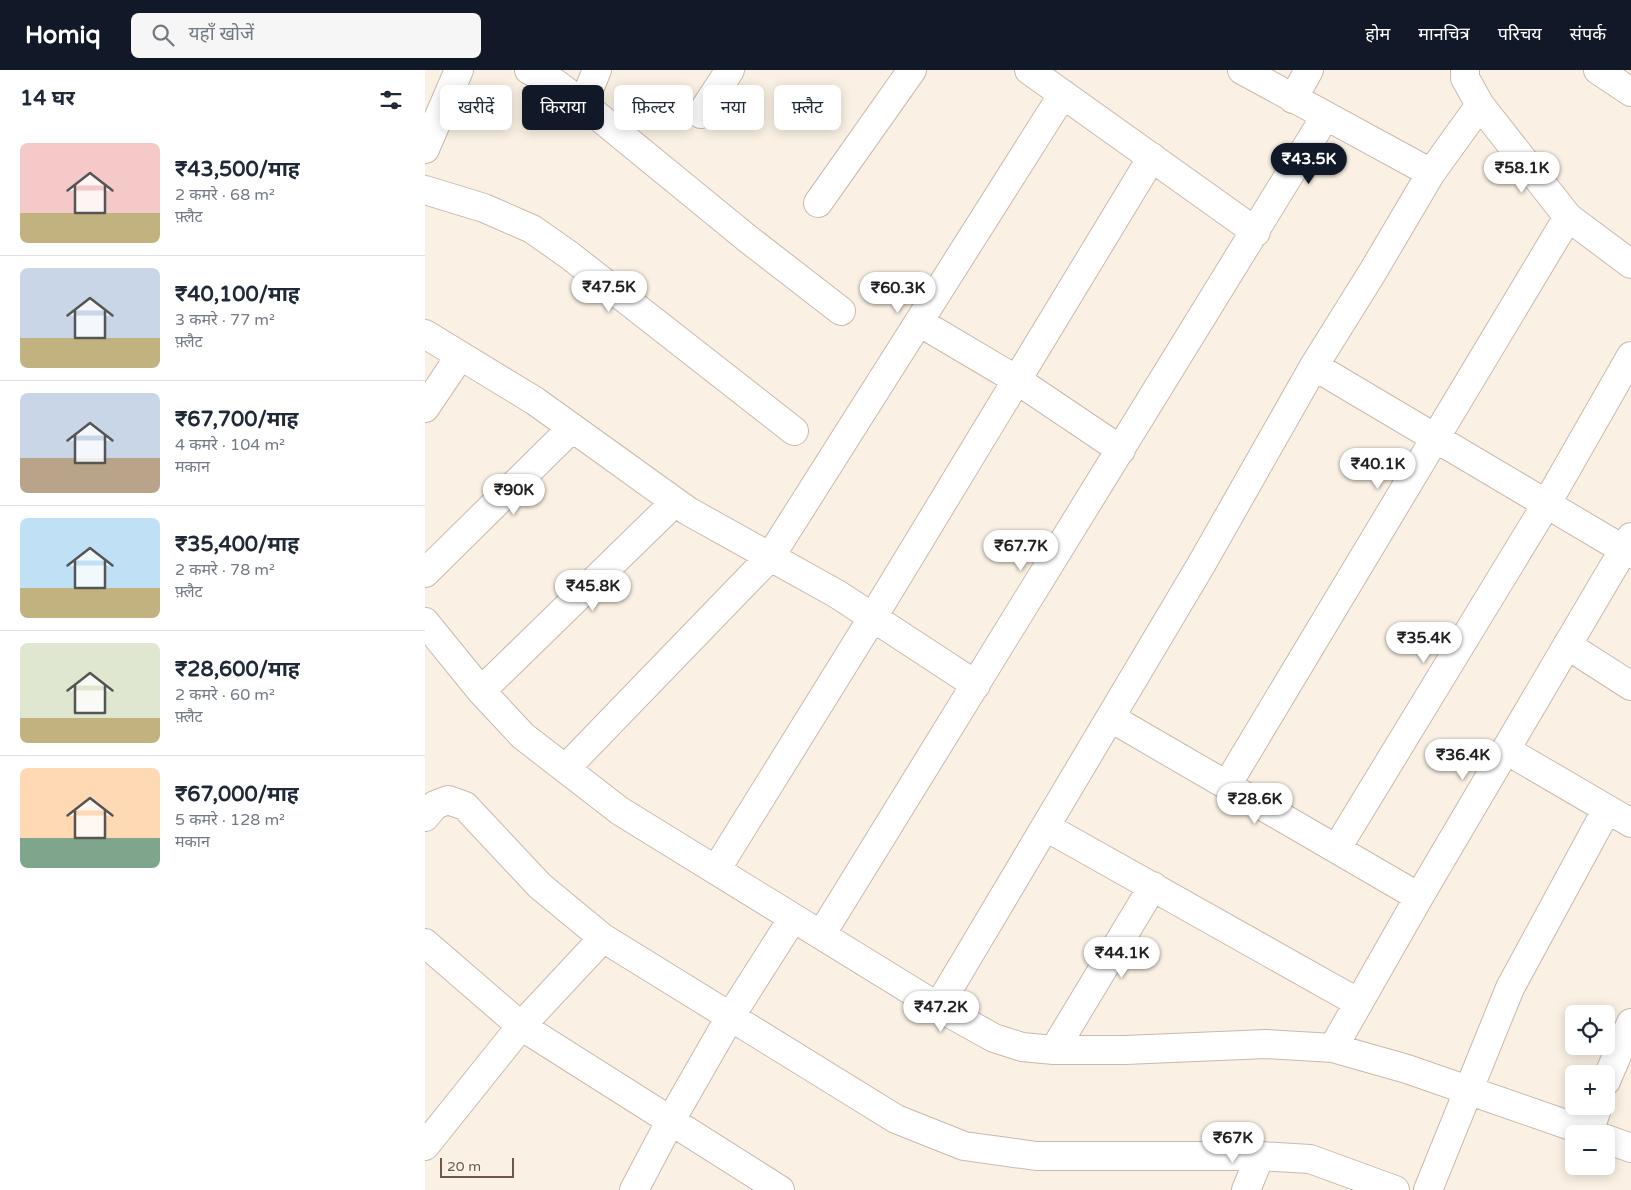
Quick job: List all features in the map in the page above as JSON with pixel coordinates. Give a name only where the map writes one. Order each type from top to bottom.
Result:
[{"type":"street","points":[[529,70],[558,85]]},
{"type":"street","points":[[591,85],[597,70]]},
{"type":"street","points":[[701,114],[730,70]]},
{"type":"street","points":[[817,203],[911,70]]},
{"type":"street","points":[[1029,70],[1256,232]]},
{"type":"street","points":[[1242,70],[1325,117],[1431,173]]},
{"type":"street","points":[[1293,99],[1309,70]]},
{"type":"street","points":[[1465,70],[1465,78],[1480,106],[1568,217],[1631,264]]},
{"type":"street","points":[[1598,70],[1631,92]]},
{"type":"street","points":[[425,149],[451,72]]},
{"type":"street","points":[[566,768],[770,557],[1063,94]]},
{"type":"street","points":[[938,1007],[1201,565],[1314,366],[1431,173],[1480,106]]},
{"type":"street","points":[[821,935],[1256,232],[1325,117]]},
{"type":"street","points":[[604,121],[841,311]]},
{"type":"street","points":[[716,870],[873,617],[1151,157]]},
{"type":"street","points":[[425,190],[484,208],[532,229],[569,255],[794,431]]},
{"type":"street","points":[[1227,785],[1568,217]]},
{"type":"street","points":[[919,322],[1017,380],[1121,450]]},
{"type":"street","points":[[425,334],[535,401],[688,511],[837,594],[976,685]]},
{"type":"street","points":[[425,408],[460,356]]},
{"type":"street","points":[[1337,848],[1547,503],[1631,356]]},
{"type":"street","points":[[1314,366],[1547,503],[1629,547],[1567,645],[1333,1048]]},
{"type":"street","points":[[425,573],[572,428]]},
{"type":"street","points":[[481,691],[675,502]]},
{"type":"street","points":[[427,629],[523,736],[620,811],[938,1007],[994,1038],[1022,1047],[1054,1050],[1125,1050],[1266,1044],[1333,1048],[1407,1069],[1568,1125]]},
{"type":"street","points":[[1567,645],[1631,686]]},
{"type":"street","points":[[1111,718],[1419,897]]},
{"type":"street","points":[[1506,750],[1631,823]]},
{"type":"street","points":[[425,817],[435,805],[448,800],[465,806],[540,886],[603,938],[896,1119],[964,1146],[1036,1156],[1260,1156],[1310,1159],[1359,1183],[1395,1190]]},
{"type":"street","points":[[1427,1190],[1510,988],[1607,809]]},
{"type":"street","points":[[1046,827],[1359,1003]]},
{"type":"street","points":[[1054,1050],[1153,886]]},
{"type":"street","points":[[634,1190],[671,1120],[730,1017],[793,918]]},
{"type":"street","points":[[425,1146],[521,1026],[603,938]]},
{"type":"street","points":[[425,944],[521,1026],[780,1190]]},
{"type":"street","points":[[1613,1065],[1631,1023]]},
{"type":"street","points":[[1615,1142],[1631,1148]]},
{"type":"street","points":[[1246,1190],[1260,1156]]}]
